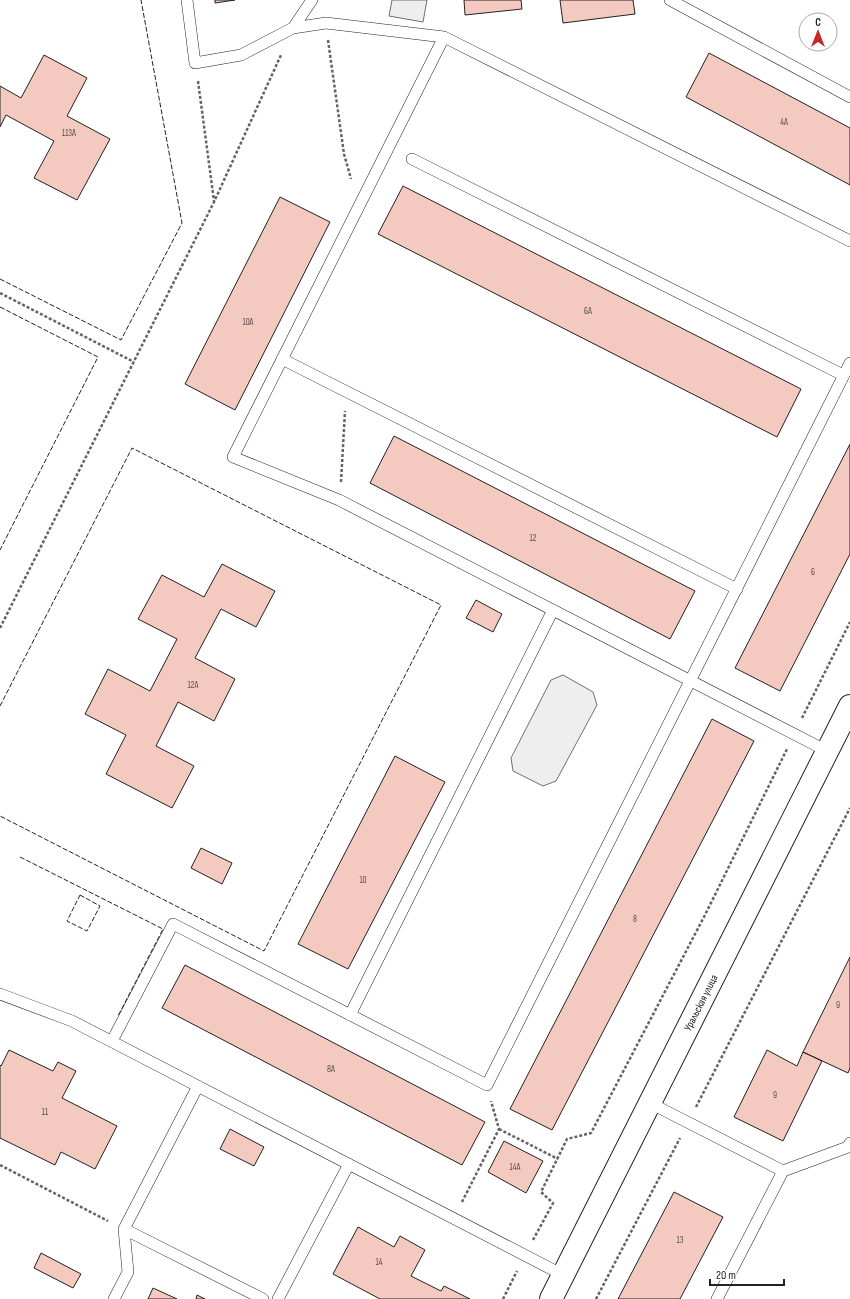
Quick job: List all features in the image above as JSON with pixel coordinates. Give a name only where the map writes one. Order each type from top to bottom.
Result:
[{"type":"street","name":"Уральская улица","points":[[551,1299],[850,706]]},
{"type":"lane","points":[[187,0],[195,63],[241,55],[293,28],[326,23],[444,37],[850,241]]},
{"type":"lane","points":[[293,28],[312,0]]},
{"type":"lane","points":[[670,0],[850,97]]},
{"type":"lane","points":[[444,37],[233,457],[339,500],[827,751]]},
{"type":"lane","points":[[412,159],[843,376]]},
{"type":"lane","points":[[282,360],[737,589]]},
{"type":"lane","points":[[112,1041],[173,924],[487,1085],[850,363]]},
{"type":"lane","points":[[350,1015],[552,610]]},
{"type":"lane","points":[[0,994],[72,1021],[563,1275]]},
{"type":"lane","points":[[114,1299],[128,1272],[124,1229],[198,1086]]},
{"type":"lane","points":[[650,1103],[784,1171]]},
{"type":"lane","points":[[717,1299],[784,1171],[849,1146]]},
{"type":"lane","points":[[278,1299],[349,1164]]},
{"type":"lane","points":[[124,1229],[263,1299]]},
{"type":"path","points":[[326,23],[344,154],[359,207]]},
{"type":"path","points":[[0,628],[214,202],[293,28]]},
{"type":"path","points":[[195,63],[214,202]]},
{"type":"path","points":[[0,293],[134,362]]},
{"type":"path","points":[[339,500],[346,392]]},
{"type":"path","points":[[503,1299],[553,1203],[541,1192],[567,1139],[591,1133],[705,915],[850,622]]},
{"type":"path","points":[[596,1299],[850,808]]},
{"type":"path","points":[[453,1218],[499,1129],[493,1107]]},
{"type":"path","points":[[499,1129],[558,1159]]},
{"type":"path","points":[[0,1165],[124,1229]]},
{"type":"shaded area","points":[[392,0],[427,0],[423,22],[389,16]]},
{"type":"shaded area","points":[[563,675],[593,692],[597,705],[556,781],[543,786],[513,771],[511,758],[551,680]]},
{"type":"building","points":[[215,0],[235,0],[215,3]]},
{"type":"building","points":[[464,0],[521,0],[522,9],[465,15]]},
{"type":"building","points":[[560,0],[633,0],[635,14],[563,23]]},
{"type":"building","points":[[709,53],[850,128],[850,185],[686,97]]},
{"type":"building","points":[[44,55],[87,78],[67,116],[110,139],[77,200],[34,178],[54,141],[6,115],[0,127],[0,86],[21,98]]},
{"type":"building","points":[[403,186],[801,389],[777,437],[378,234]]},
{"type":"building","points":[[280,197],[330,222],[235,410],[185,384]]},
{"type":"building","points":[[394,436],[695,591],[670,639],[370,483]]},
{"type":"building","points":[[850,444],[850,554],[780,691],[735,668]]},
{"type":"building","points":[[222,564],[275,591],[256,627],[221,609],[195,658],[235,679],[214,721],[178,702],[156,746],[194,766],[172,808],[106,774],[126,735],[85,714],[108,669],[150,691],[177,639],[138,619],[162,575],[204,597]]},
{"type":"building","points":[[476,600],[502,614],[493,632],[466,618]]},
{"type":"building","points":[[712,719],[754,741],[552,1130],[510,1109]]},
{"type":"building","points":[[395,756],[445,782],[348,969],[298,944]]},
{"type":"building","points":[[201,848],[232,863],[222,884],[191,868]]},
{"type":"building","points":[[850,957],[850,1068],[848,1073],[803,1052]]},
{"type":"building","points":[[185,965],[485,1122],[462,1165],[162,1008]]},
{"type":"building","points":[[9,1050],[53,1071],[58,1062],[76,1071],[62,1098],[117,1126],[95,1169],[61,1152],[55,1165],[0,1138],[0,1065],[1,1066]]},
{"type":"building","points":[[767,1050],[797,1066],[803,1052],[822,1061],[783,1141],[734,1117]]},
{"type":"building","points":[[230,1129],[264,1147],[254,1166],[220,1149]]},
{"type":"building","points":[[504,1141],[543,1161],[526,1193],[488,1172]]},
{"type":"building","points":[[674,1192],[723,1217],[680,1299],[618,1299]]},
{"type":"building","points":[[358,1227],[394,1247],[400,1236],[425,1250],[411,1276],[441,1291],[444,1286],[470,1299],[380,1299],[333,1274]]},
{"type":"building","points":[[41,1253],[81,1274],[73,1288],[34,1268]]},
{"type":"building","points":[[153,1288],[177,1299],[148,1299]]},
{"type":"building","points":[[197,1295],[205,1299],[196,1299]]},
{"type":"fence","points":[[0,279],[121,340],[182,223],[141,0]]},
{"type":"fence","points":[[0,307],[98,357],[0,550]]},
{"type":"fence","points":[[0,706],[132,448],[441,605],[264,951],[0,816]]},
{"type":"fence","points":[[20,857],[163,929],[118,1016]]},
{"type":"fence","points":[[80,895],[100,906],[87,931],[67,921],[80,895]]}]
